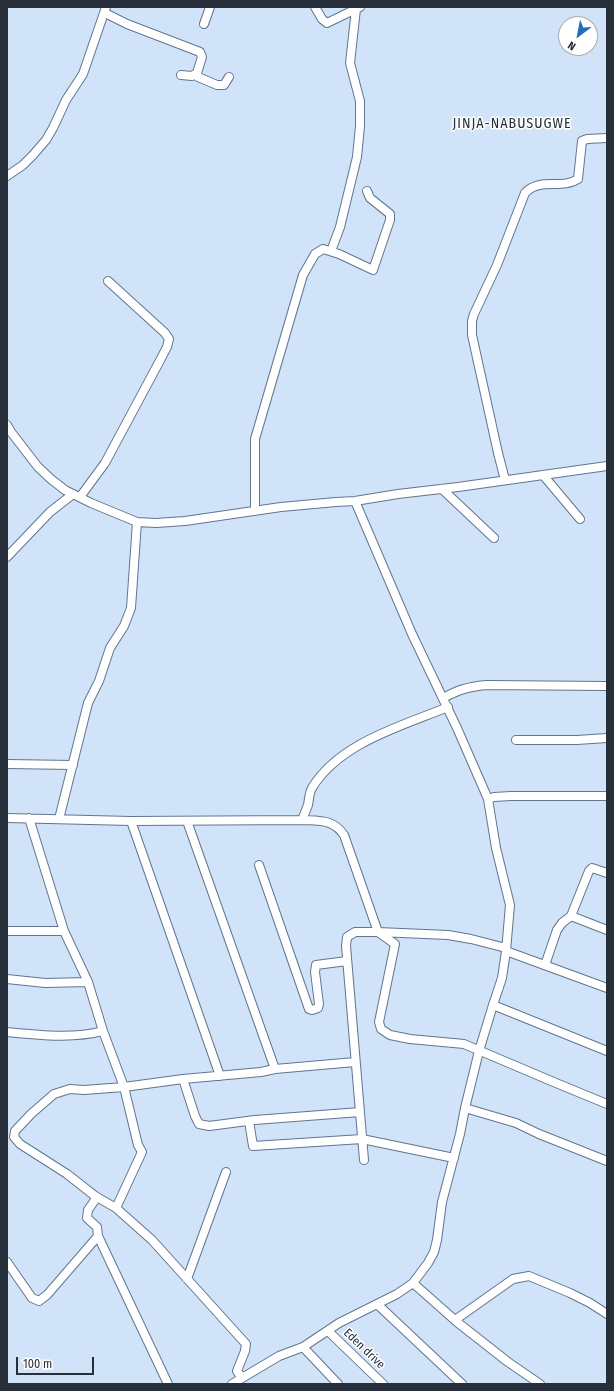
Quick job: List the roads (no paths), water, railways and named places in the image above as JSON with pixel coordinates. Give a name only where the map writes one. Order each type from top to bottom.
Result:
[{"type":"street","points":[[204,24],[210,7]]},
{"type":"street","points":[[315,7],[322,19],[327,23],[358,8]]},
{"type":"street","points":[[331,251],[340,227],[357,157],[360,126],[360,101],[350,63],[358,8]]},
{"type":"street","points":[[7,176],[23,165],[46,140],[66,100],[83,74],[105,10],[127,24],[200,52],[202,57],[197,73],[192,76],[181,75]]},
{"type":"street","points":[[197,73],[198,77],[218,85],[224,85],[229,77]]},
{"type":"street","points":[[505,480],[472,335],[472,318],[497,265],[525,193],[530,188],[543,184],[572,183],[578,179],[582,140],[607,138]]},
{"type":"street","points":[[255,511],[254,447],[260,417],[282,350],[303,275],[315,254],[323,249],[331,251],[372,270],[390,220],[390,214],[370,198],[367,191]]},
{"type":"street","points":[[7,557],[50,512],[77,496],[105,463],[162,358],[167,346],[169,339],[165,333],[108,281]]},
{"type":"street","points":[[7,425],[38,467],[65,490],[137,522],[156,523],[185,521],[281,507],[356,501],[607,466]]},
{"type":"street","points":[[543,475],[580,519]]},
{"type":"street","points":[[442,489],[494,538]]},
{"type":"street","points":[[232,1384],[279,1356],[303,1347],[339,1323],[397,1294],[413,1283],[428,1263],[434,1252],[437,1240],[442,1202],[479,1051],[502,978],[506,950],[510,905],[496,848],[488,799],[448,707],[412,634],[356,501]]},
{"type":"street","points":[[59,819],[88,703],[99,681],[110,648],[124,626],[131,608],[137,522]]},
{"type":"street","points":[[443,698],[460,689],[471,686],[607,686]]},
{"type":"street","points":[[302,820],[312,789],[324,772],[338,759],[371,738],[448,707]]},
{"type":"street","points":[[516,740],[577,740],[607,738]]},
{"type":"street","points":[[7,764],[73,765]]},
{"type":"street","points":[[488,799],[494,797],[511,796],[607,796]]},
{"type":"street","points":[[7,818],[131,821],[302,820],[327,822],[332,824],[339,828],[344,835],[378,932],[394,944],[379,1022],[381,1029],[390,1035],[403,1038],[464,1044],[607,1104]]},
{"type":"street","points":[[30,818],[64,931],[88,982],[124,1087],[138,1145],[142,1152],[116,1208]]},
{"type":"street","points":[[131,821],[220,1076]]},
{"type":"street","points":[[187,821],[275,1069]]},
{"type":"street","points":[[259,865],[309,1008],[312,1010],[318,1008],[319,1004],[315,972],[316,965],[347,961]]},
{"type":"street","points":[[545,965],[557,930],[562,923],[571,916],[589,871],[592,868],[607,873]]},
{"type":"street","points":[[571,916],[607,930]]},
{"type":"street","points":[[7,931],[64,931]]},
{"type":"street","points":[[364,1160],[347,961],[347,937],[355,932],[378,932],[448,935],[471,939],[506,950],[607,988]]},
{"type":"street","points":[[7,979],[45,983],[88,982]]},
{"type":"street","points":[[493,1005],[607,1051]]},
{"type":"street","points":[[7,1032],[36,1035],[89,1035],[104,1031]]},
{"type":"street","points":[[243,1377],[238,1374],[237,1371],[245,1351],[246,1344],[152,1240],[116,1208],[94,1196],[68,1174],[20,1144],[14,1137],[15,1131],[31,1114],[54,1094],[70,1089],[84,1090],[124,1087],[183,1079],[261,1072],[275,1069],[355,1062]]},
{"type":"street","points":[[183,1079],[199,1124],[209,1126],[249,1121],[360,1112]]},
{"type":"street","points":[[465,1108],[516,1123],[539,1134],[607,1161]]},
{"type":"street","points":[[249,1121],[253,1146],[362,1140],[454,1158]]},
{"type":"street","points":[[187,1279],[226,1172]]},
{"type":"street","points":[[94,1196],[95,1200],[88,1210],[87,1218],[97,1227],[98,1236],[168,1384]]},
{"type":"street","points":[[7,1262],[32,1298],[39,1301],[47,1295],[98,1236]]},
{"type":"street","points":[[455,1320],[513,1279],[529,1276],[570,1293],[607,1314]]},
{"type":"street","points":[[413,1283],[455,1320],[508,1362],[540,1384]]},
{"type":"street","points":[[377,1304],[462,1384]]},
{"type":"street","name":"Eden drive","points":[[328,1330],[383,1384]]},
{"type":"street","points":[[303,1347],[334,1383]]},
{"type":"district","name":"JINJA-NABUSUGWE","points":[[512,124]]}]
